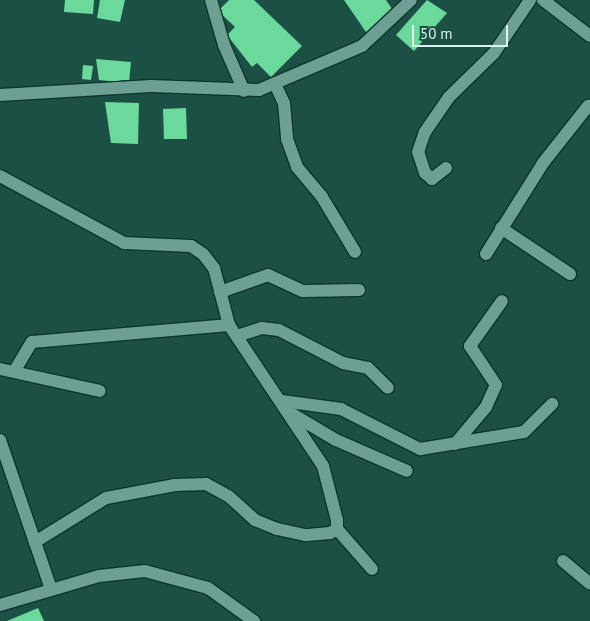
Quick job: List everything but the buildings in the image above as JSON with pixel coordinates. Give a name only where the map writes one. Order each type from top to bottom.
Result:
[{"type":"street","points":[[211,0],[224,45],[244,90]]},
{"type":"street","points":[[446,168],[432,179],[425,173],[418,152],[425,132],[449,97],[494,53],[530,0]]},
{"type":"street","points":[[543,0],[590,36]]},
{"type":"street","points":[[0,95],[151,86],[244,90],[275,84],[362,46],[405,3]]},
{"type":"street","points":[[275,84],[284,102],[287,139],[297,167],[322,197],[355,252]]},
{"type":"street","points":[[486,254],[564,133],[589,104]]},
{"type":"street","points":[[0,176],[124,243],[191,246],[214,268],[229,325],[282,400],[323,466],[337,529],[372,570]]},
{"type":"street","points":[[501,228],[570,274]]},
{"type":"street","points":[[220,292],[268,275],[302,291],[360,290]]},
{"type":"street","points":[[455,444],[486,407],[496,385],[470,346],[502,301]]},
{"type":"street","points":[[15,370],[32,342],[229,325]]},
{"type":"street","points":[[237,336],[262,328],[286,333],[343,363],[368,368],[388,388]]},
{"type":"street","points":[[0,369],[15,370],[100,391]]},
{"type":"street","points":[[282,400],[341,409],[420,449],[524,432],[552,404]]},
{"type":"street","points":[[290,413],[336,440],[407,471]]},
{"type":"street","points":[[0,440],[51,589]]},
{"type":"street","points":[[35,542],[106,498],[183,485],[206,484],[228,496],[255,520],[277,529],[305,535],[337,529]]},
{"type":"street","points":[[563,561],[590,584]]},
{"type":"street","points":[[2,607],[51,589],[124,571],[166,574],[208,588],[254,621]]}]
